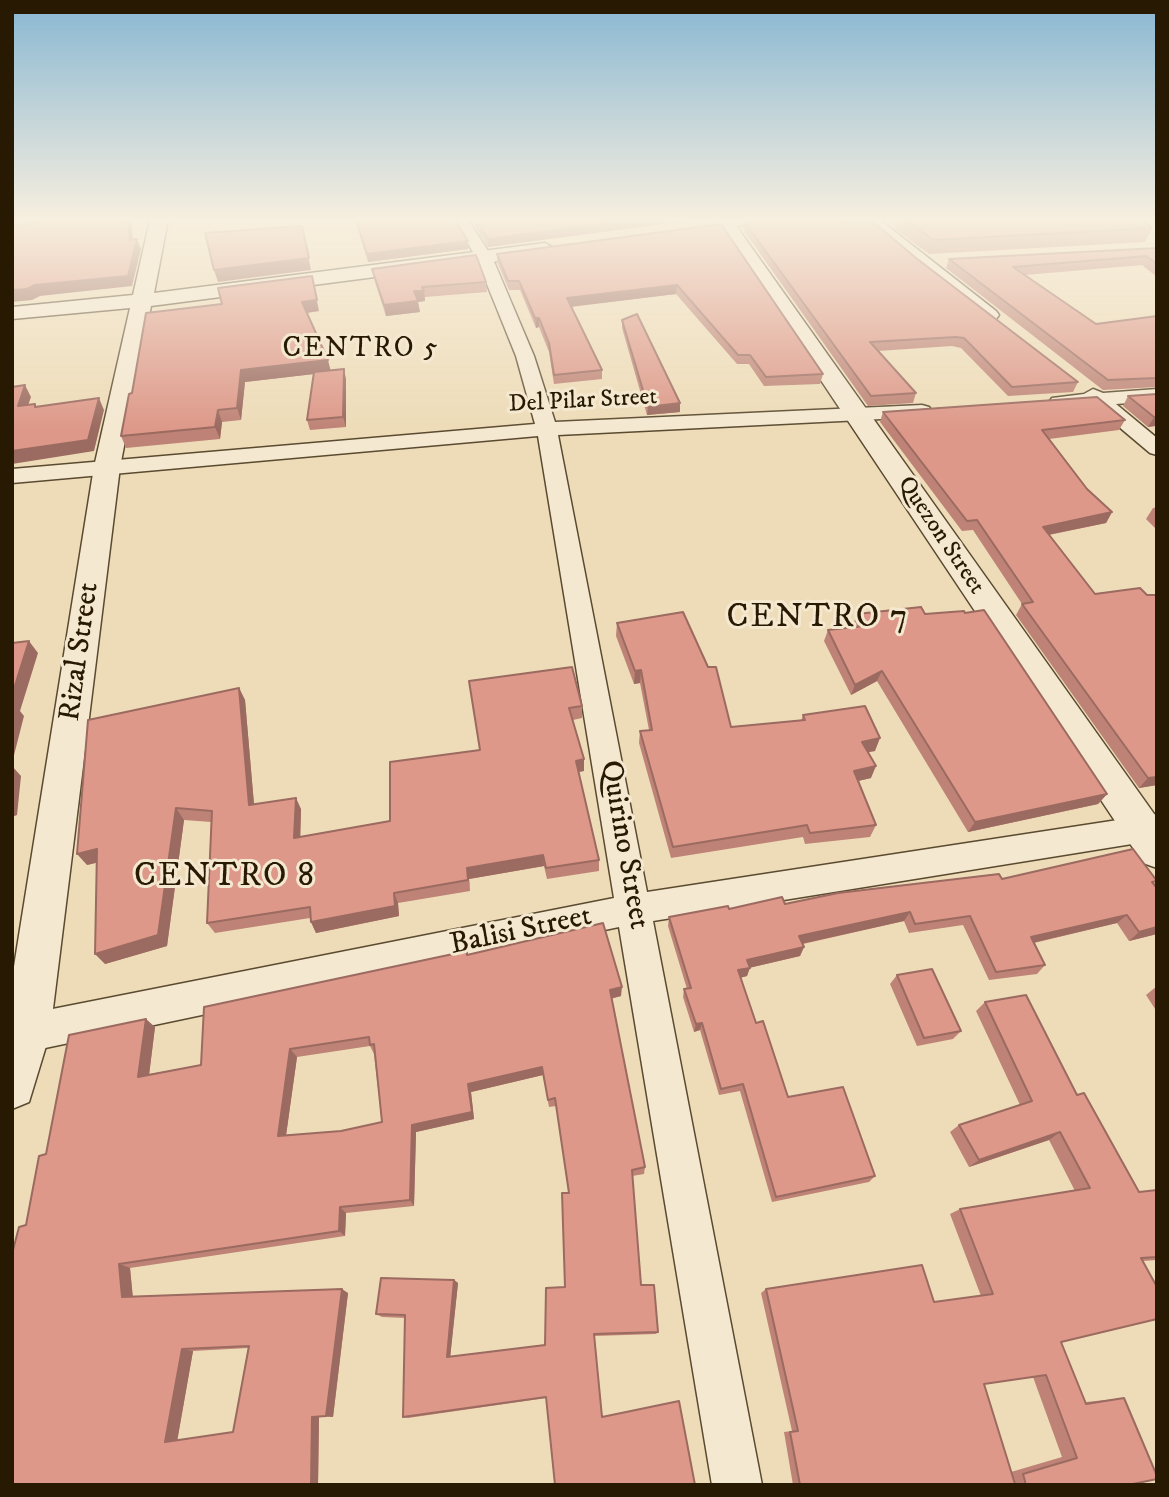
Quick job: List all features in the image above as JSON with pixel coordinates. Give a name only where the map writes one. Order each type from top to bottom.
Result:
[{"type":"street","name":"Rizal Street","points":[[12,1085],[107,467],[128,377],[143,290]]},
{"type":"street","points":[[12,313],[190,290]]},
{"type":"street","name":"Quirino Street","points":[[497,290],[526,356],[547,429],[737,1485]]},
{"type":"street","name":"Quezon Street","points":[[771,290],[1152,836]]},
{"type":"street","points":[[957,290],[1009,330]]},
{"type":"street","points":[[1076,382],[1157,449]]},
{"type":"street","points":[[1045,403],[1157,395]]},
{"type":"street","name":"Del Pilar Street","points":[[12,476],[547,429],[940,410]]},
{"type":"street","name":"Balisi Street","points":[[20,1035],[634,909],[1152,836]]},
{"type":"building","points":[[218,290],[315,290],[317,300],[302,302],[328,360],[241,370],[237,408],[218,410],[215,427],[121,436],[129,394],[132,393],[146,313],[222,304]]},
{"type":"building","points":[[379,290],[424,291],[414,291],[418,301],[384,305]]},
{"type":"building","points":[[523,290],[636,290],[567,298],[602,370],[554,375],[549,343],[539,318],[535,318]]},
{"type":"building","points":[[681,290],[766,290],[823,374],[766,377],[750,355],[738,355]]},
{"type":"building","points":[[794,290],[958,290],[1078,382],[1012,387],[964,338],[870,342],[916,393],[871,396]]},
{"type":"building","points":[[990,290],[1046,290],[1096,324],[1157,316],[1157,378],[1108,380]]},
{"type":"building","points":[[637,314],[680,403],[648,407],[622,320]]},
{"type":"building","points":[[344,369],[343,417],[307,420],[314,372]]},
{"type":"building","points":[[25,385],[18,406],[35,404],[35,407],[99,398],[88,440],[12,451],[12,387]]},
{"type":"building","points":[[1157,394],[1157,417],[1128,396]]},
{"type":"building","points":[[1097,397],[1125,420],[1042,430],[1087,489],[1112,512],[1043,527],[1095,594],[1140,588],[1147,595],[1157,595],[1157,777],[1148,778],[1022,604],[1033,602],[977,520],[967,521],[883,412]]},
{"type":"building","points":[[921,607],[925,614],[984,610],[1107,794],[975,822],[882,671],[855,685],[828,630],[863,626],[857,614]]},
{"type":"building","points":[[683,612],[708,667],[716,667],[731,727],[805,720],[803,715],[865,706],[880,738],[862,742],[876,766],[854,771],[876,825],[810,833],[807,825],[673,847],[640,731],[652,730],[641,670],[635,671],[617,623]]},
{"type":"building","points":[[29,641],[12,695],[12,643]]},
{"type":"building","points":[[572,667],[582,706],[569,708],[584,759],[576,761],[599,860],[546,868],[543,855],[467,868],[468,880],[394,893],[395,906],[311,922],[310,907],[207,923],[212,811],[176,808],[158,935],[95,954],[97,849],[77,854],[88,720],[239,688],[249,805],[296,798],[294,838],[390,821],[390,762],[480,750],[469,681]]},
{"type":"building","points":[[1133,849],[1157,881],[1152,882],[1157,888],[1157,927],[1139,932],[1127,915],[1031,937],[1045,965],[996,972],[970,916],[915,924],[910,912],[799,936],[804,947],[747,960],[750,968],[738,970],[756,1023],[763,1021],[788,1097],[843,1087],[875,1176],[776,1197],[743,1084],[721,1089],[702,1023],[696,1024],[684,989],[691,988],[669,917],[728,906],[729,909],[782,897],[785,904],[838,893],[999,874],[1002,879]]},
{"type":"building","points":[[603,923],[622,987],[610,990],[645,1167],[632,1170],[641,1285],[654,1285],[658,1332],[594,1334],[602,1417],[679,1401],[695,1485],[555,1485],[546,1397],[403,1417],[405,1315],[376,1314],[381,1278],[454,1280],[447,1357],[545,1345],[546,1288],[565,1287],[562,1193],[569,1193],[555,1098],[548,1100],[542,1067],[468,1084],[472,1112],[412,1125],[410,1200],[340,1207],[339,1231],[119,1264],[122,1297],[342,1289],[326,1416],[312,1417],[311,1485],[12,1485],[12,1254],[19,1227],[26,1225],[39,1156],[46,1154],[69,1035],[146,1019],[138,1077],[201,1065],[204,1007],[453,954],[467,952],[467,955]],"holes":[[[369,1037],[370,1045],[374,1044],[382,1122],[341,1131],[278,1136],[290,1049]],[[249,1346],[233,1432],[165,1442],[182,1349]]]},
{"type":"building","points":[[932,969],[961,1031],[924,1038],[897,975]]},
{"type":"building","points":[[1026,995],[1077,1095],[1084,1093],[1139,1192],[1157,1190],[1157,1257],[1141,1258],[1157,1287],[1157,1319],[1061,1342],[1086,1404],[1124,1398],[1157,1479],[1128,1485],[1026,1485],[1023,1474],[1077,1458],[1046,1375],[984,1384],[1015,1484],[800,1485],[790,1432],[798,1431],[766,1289],[922,1265],[934,1302],[993,1294],[960,1209],[1090,1188],[1060,1132],[979,1160],[959,1125],[1032,1101],[985,1002]]},
{"type":"district","name":"CENTRO 5","points":[[361,350]]},
{"type":"district","name":"CENTRO 7","points":[[818,619]]},
{"type":"district","name":"CENTRO 8","points":[[225,878]]}]
